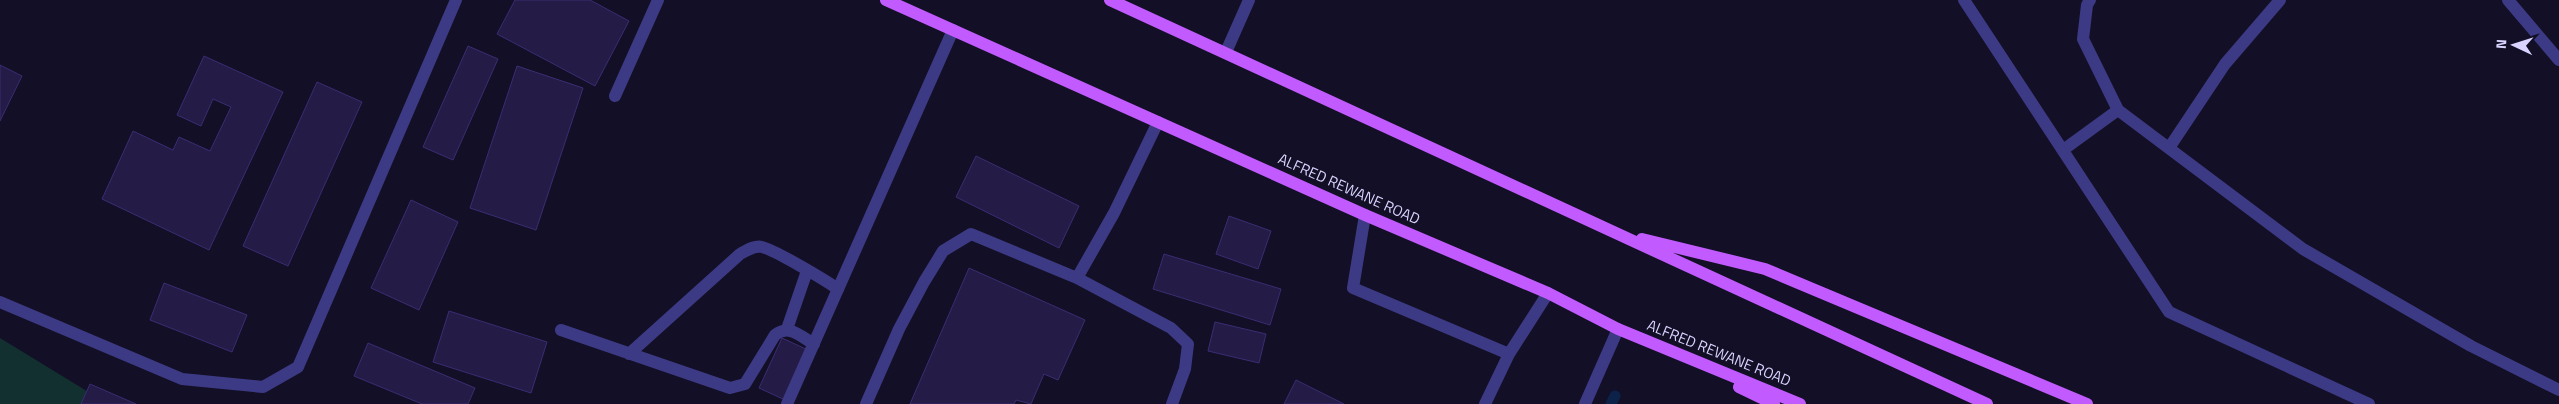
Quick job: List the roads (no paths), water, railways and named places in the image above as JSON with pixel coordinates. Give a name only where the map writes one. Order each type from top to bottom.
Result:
[{"type":"main road","name":"ALFRED REWANE ROAD","points":[[886,0],[1365,215],[1548,293],[1618,329],[1800,404]]},
{"type":"main road","points":[[1110,0],[1987,404]]},
{"type":"main road","points":[[1616,233],[1765,269],[2087,404]]},
{"type":"main road","points":[[1618,329],[1774,404]]},
{"type":"street","points":[[0,302],[182,378],[263,387],[298,367],[456,0]]},
{"type":"street","points":[[615,96],[658,0]]},
{"type":"street","points":[[1226,52],[1250,0]]},
{"type":"street","points":[[1964,0],[2168,312],[2368,404]]},
{"type":"street","points":[[2090,0],[2087,6],[2083,39],[2118,110],[2303,248],[2471,346],[2559,390]]},
{"type":"street","points":[[2169,148],[2224,64],[2280,0]]},
{"type":"street","points":[[2508,0],[2559,60]]},
{"type":"street","points":[[788,404],[953,30]]},
{"type":"street","points":[[2063,150],[2118,110]]},
{"type":"street","points":[[1076,278],[1114,213],[1158,122]]},
{"type":"street","points":[[1365,215],[1354,288],[1510,354]]},
{"type":"street","points":[[866,404],[899,329],[943,251],[971,234],[1076,278],[1171,328],[1188,344],[1185,369],[1172,404]]},
{"type":"street","points":[[629,354],[740,254],[751,248],[761,247],[838,289]]},
{"type":"street","points":[[561,330],[730,388],[738,388],[745,384],[775,335],[787,329],[808,271]]},
{"type":"street","points":[[1485,404],[1510,354],[1548,293]]},
{"type":"street","points":[[787,329],[814,344]]},
{"type":"street","points":[[1585,404],[1618,329]]},
{"type":"waterway","points":[[1611,404],[1615,396]]}]
